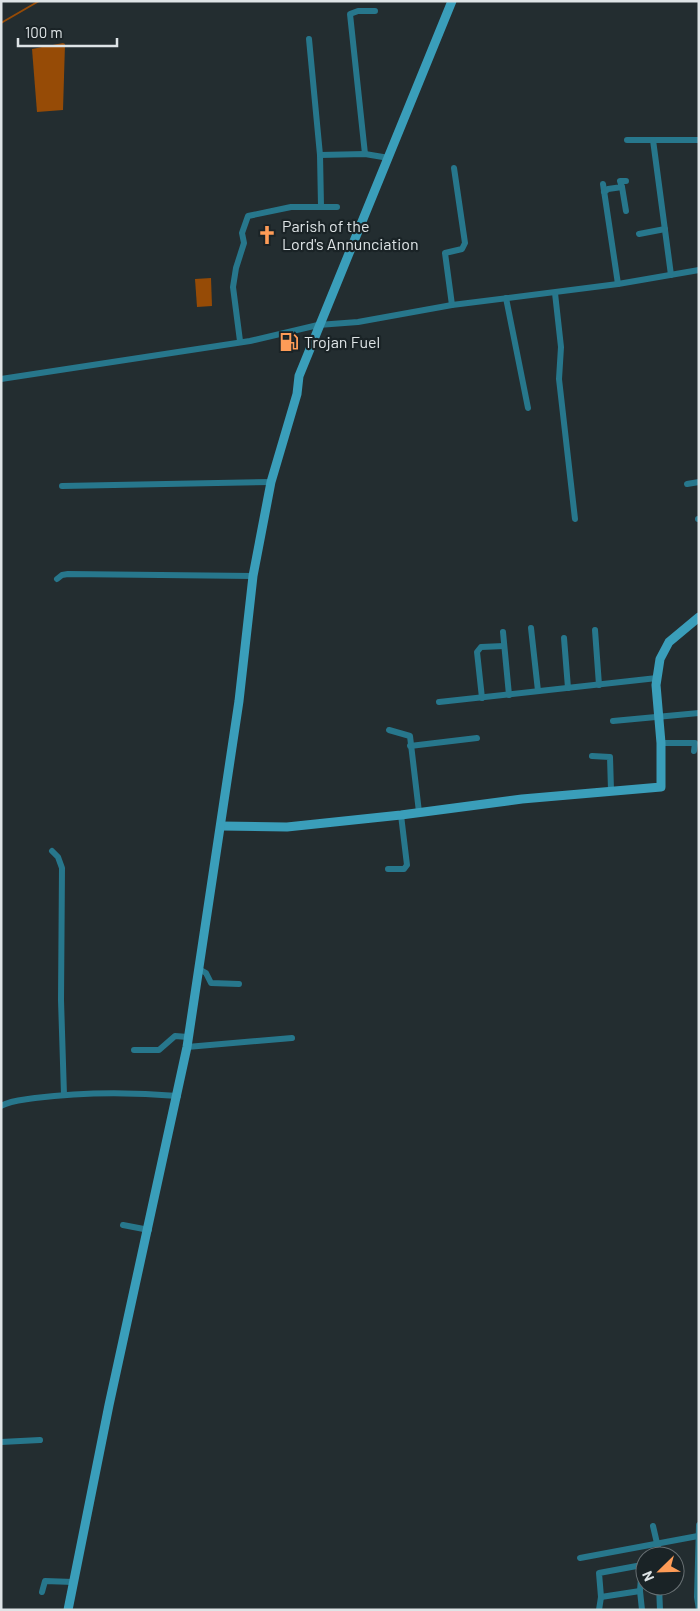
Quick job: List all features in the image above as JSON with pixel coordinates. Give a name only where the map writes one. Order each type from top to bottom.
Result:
[{"type":"main road","points":[[68,1610],[72,1582],[109,1404],[188,1047],[239,701],[253,576],[271,482],[297,394],[299,376],[318,325],[389,158],[452,1]]},
{"type":"main road","points":[[221,826],[287,827],[401,815],[522,798],[661,787],[661,743],[657,717],[657,678],[660,659],[669,642],[699,617]]},
{"type":"street","points":[[365,154],[350,14],[358,11],[375,10]]},
{"type":"street","points":[[310,39],[320,155],[321,206]]},
{"type":"street","points":[[627,140],[699,140]]},
{"type":"street","points":[[653,140],[671,274]]},
{"type":"street","points":[[320,155],[365,154],[389,158]]},
{"type":"street","points":[[452,305],[445,255],[448,252],[462,249],[466,243],[454,168]]},
{"type":"street","points":[[626,180],[620,181],[626,211]]},
{"type":"street","points":[[602,184],[618,284]]},
{"type":"street","points":[[604,192],[608,188],[622,187]]},
{"type":"street","points":[[240,341],[234,287],[236,268],[244,243],[242,233],[248,216],[291,208],[337,207]]},
{"type":"street","points":[[639,234],[665,229]]},
{"type":"street","points":[[1,379],[240,341],[318,325],[358,322],[452,305],[555,293],[699,270]]},
{"type":"street","points":[[555,293],[561,347],[558,379],[575,519]]},
{"type":"street","points":[[506,298],[528,408]]},
{"type":"street","points":[[62,486],[271,482]]},
{"type":"street","points":[[687,484],[699,482]]},
{"type":"street","points":[[57,579],[68,574],[253,576]]},
{"type":"street","points":[[531,628],[538,691]]},
{"type":"street","points":[[595,630],[599,685]]},
{"type":"street","points":[[503,632],[509,695]]},
{"type":"street","points":[[564,638],[568,688]]},
{"type":"street","points":[[482,698],[477,652],[481,647],[504,646]]},
{"type":"street","points":[[439,702],[657,678]]},
{"type":"street","points":[[613,721],[699,714]]},
{"type":"street","points":[[389,730],[410,736],[419,812]]},
{"type":"street","points":[[410,746],[477,738]]},
{"type":"street","points":[[661,743],[694,743],[694,751]]},
{"type":"street","points":[[592,756],[610,756],[611,790]]},
{"type":"street","points":[[388,869],[404,869],[407,865],[401,815]]},
{"type":"street","points":[[52,850],[58,857],[62,868],[61,1000],[64,1094]]},
{"type":"street","points":[[199,969],[206,974],[211,982],[239,984]]},
{"type":"street","points":[[134,1050],[159,1050],[175,1036],[188,1037]]},
{"type":"street","points":[[188,1047],[292,1038]]},
{"type":"street","points":[[1,1106],[11,1101],[64,1094],[131,1092],[178,1096]]},
{"type":"street","points":[[123,1225],[149,1230]]},
{"type":"street","points":[[1,1442],[40,1440]]},
{"type":"street","points":[[653,1526],[658,1544]]},
{"type":"street","points":[[699,1526],[699,1610]]},
{"type":"street","points":[[580,1558],[698,1536]]},
{"type":"street","points":[[599,1610],[601,1597],[598,1573],[635,1566]]},
{"type":"street","points":[[42,1592],[45,1581],[72,1582]]},
{"type":"street","points":[[601,1597],[635,1592]]},
{"type":"street","points":[[641,1596],[642,1610]]},
{"type":"street","points":[[659,1596],[660,1610]]},
{"type":"shaded area","points":[[65,44],[63,110],[37,112],[32,49]]},
{"type":"shaded area","points":[[211,278],[212,306],[197,307],[195,279]]},
{"type":"waterway","points":[[1,23],[39,1]]},
{"type":"place","name":"Parish of the Lord's Annunciation","points":[[267,235]]},
{"type":"place","name":"Trojan Fuel","points":[[289,342]]}]
